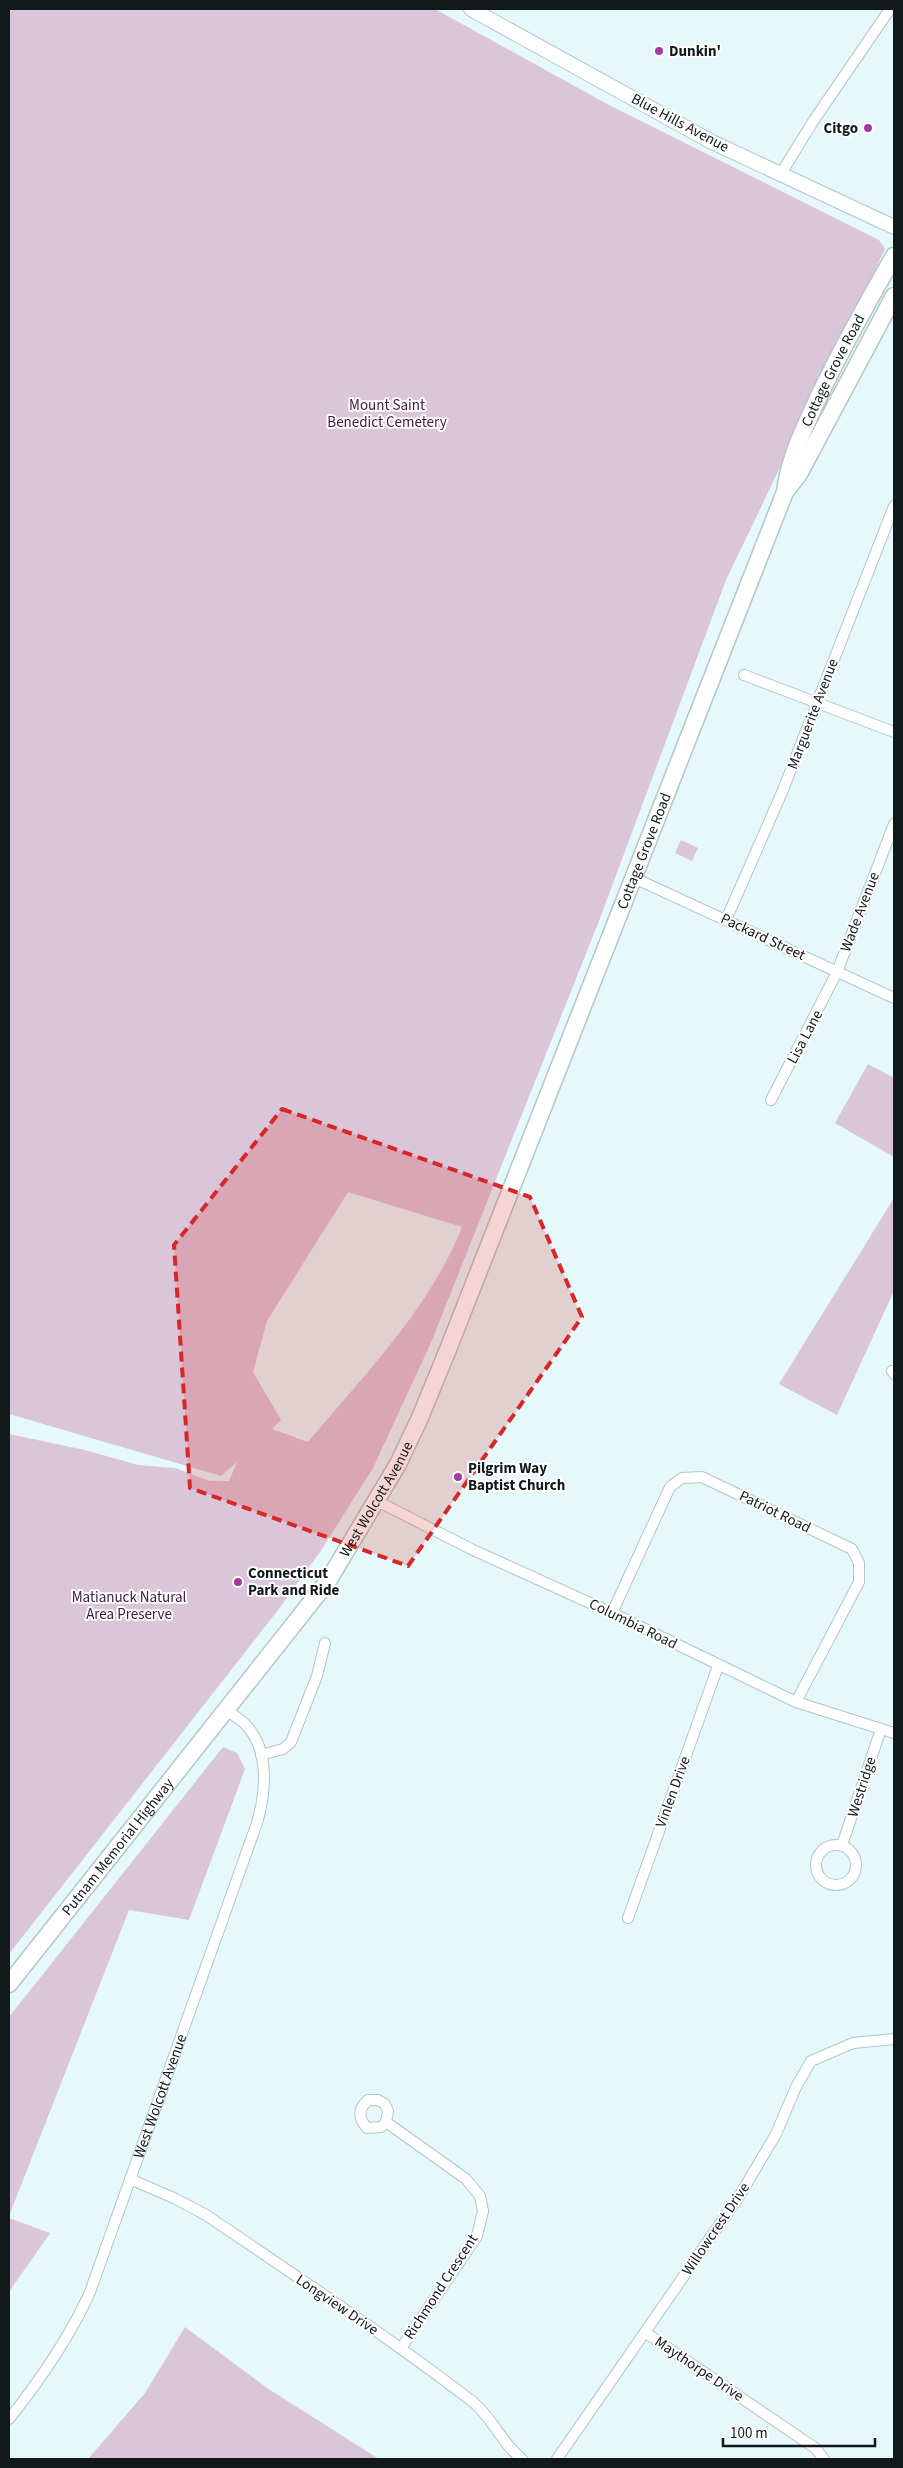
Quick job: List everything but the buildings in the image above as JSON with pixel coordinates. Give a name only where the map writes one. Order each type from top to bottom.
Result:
[{"type":"main road","name":"Blue Hills Avenue","points":[[471,9],[712,142],[894,227]]},
{"type":"main road","name":"Cottage Grove Road","points":[[503,1208],[784,492],[787,470],[799,439],[835,363],[894,256]]},
{"type":"main road","name":"Cottage Grove Road","points":[[784,492],[799,474],[894,296]]},
{"type":"main road","name":"West Wolcott Avenue","points":[[226,1710],[328,1581],[376,1501],[419,1420],[503,1208]]},
{"type":"main road","name":"Putnam Memorial Highway","points":[[9,1984],[226,1710]]},
{"type":"street","points":[[780,175],[814,120],[890,9]]},
{"type":"street","name":"Marguerite Avenue","points":[[726,920],[766,830],[894,506]]},
{"type":"street","points":[[744,675],[894,732]]},
{"type":"street","name":"Wade Avenue","points":[[837,972],[894,824]]},
{"type":"street","name":"Packard Street","points":[[632,877],[894,998]]},
{"type":"street","name":"Lisa Lane","points":[[771,1100],[837,972]]},
{"type":"street","name":"Patriot Road","points":[[612,1613],[670,1487],[682,1478],[702,1477],[852,1549],[859,1563],[859,1582],[796,1702]]},
{"type":"street","name":"Columbia Road","points":[[376,1501],[471,1549],[612,1613],[718,1666],[796,1702],[894,1734]]},
{"type":"street","points":[[260,1755],[283,1749],[291,1742],[317,1676],[325,1643]]},
{"type":"street","name":"Vinlen Drive","points":[[628,1918],[718,1666]]},
{"type":"street","name":"West Wolcott Avenue","points":[[9,2419],[50,2364],[75,2326],[90,2292],[257,1823],[264,1787],[260,1755],[246,1724],[226,1710]]},
{"type":"street","name":"Westridge","points":[[842,1845],[881,1729]]},
{"type":"street","points":[[842,1845],[854,1855],[856,1871],[845,1883],[830,1884],[818,1874],[816,1858],[827,1846],[842,1845]]},
{"type":"street","name":"Willowcrest Drive","points":[[556,2459],[646,2333],[740,2195],[776,2134],[796,2087],[812,2061],[853,2043],[894,2039]]},
{"type":"street","name":"Richmond Crescent","points":[[386,2122],[466,2179],[480,2196],[483,2211],[477,2236],[401,2348]]},
{"type":"street","name":"Longview Drive","points":[[130,2179],[206,2215],[401,2348],[475,2404],[489,2418],[522,2459]]},
{"type":"street","name":"Maythorpe Drive","points":[[646,2333],[815,2448],[824,2459]]},
{"type":"highlighted area","points":[[282,1109],[530,1197],[582,1317],[408,1566],[190,1488],[174,1245]]},
{"type":"green space","name":"Mount Saint Benedict Cemetery","points":[[9,9],[435,9],[607,104],[879,240],[885,249],[726,580],[599,921],[430,1345],[373,1468],[320,1552],[278,1610],[9,1954],[9,1434],[85,1450],[138,1465],[175,1468],[210,1481],[229,1481],[237,1462],[221,1476],[9,1414]],"holes":[[[348,1192],[462,1227],[449,1256],[415,1312],[372,1367],[308,1442],[272,1429],[281,1420],[253,1372],[267,1321]]]},
{"type":"green space","points":[[681,840],[698,848],[692,861],[675,853]]},
{"type":"green space","points":[[868,1064],[894,1078],[894,1157],[835,1123]]},
{"type":"green space","points":[[894,1198],[894,1291],[837,1415],[779,1384]]},
{"type":"green space","points":[[223,1747],[237,1753],[245,1769],[189,1920],[129,1910],[9,2216],[9,2017]]},
{"type":"green space","points":[[9,2218],[50,2233],[9,2292]]},
{"type":"green space","points":[[185,2327],[267,2388],[379,2459],[88,2459],[145,2393]]},
{"type":"place","name":"Dunkin'","points":[[659,51]]},
{"type":"place","name":"Citgo","points":[[868,128]]},
{"type":"place","name":"Pilgrim Way Baptist Church","points":[[458,1477]]},
{"type":"place","name":"Connecticut Park and Ride","points":[[238,1582]]},
{"type":"park label","name":"Matianuck Natural Area Preserve","points":[[129,1606]]}]
